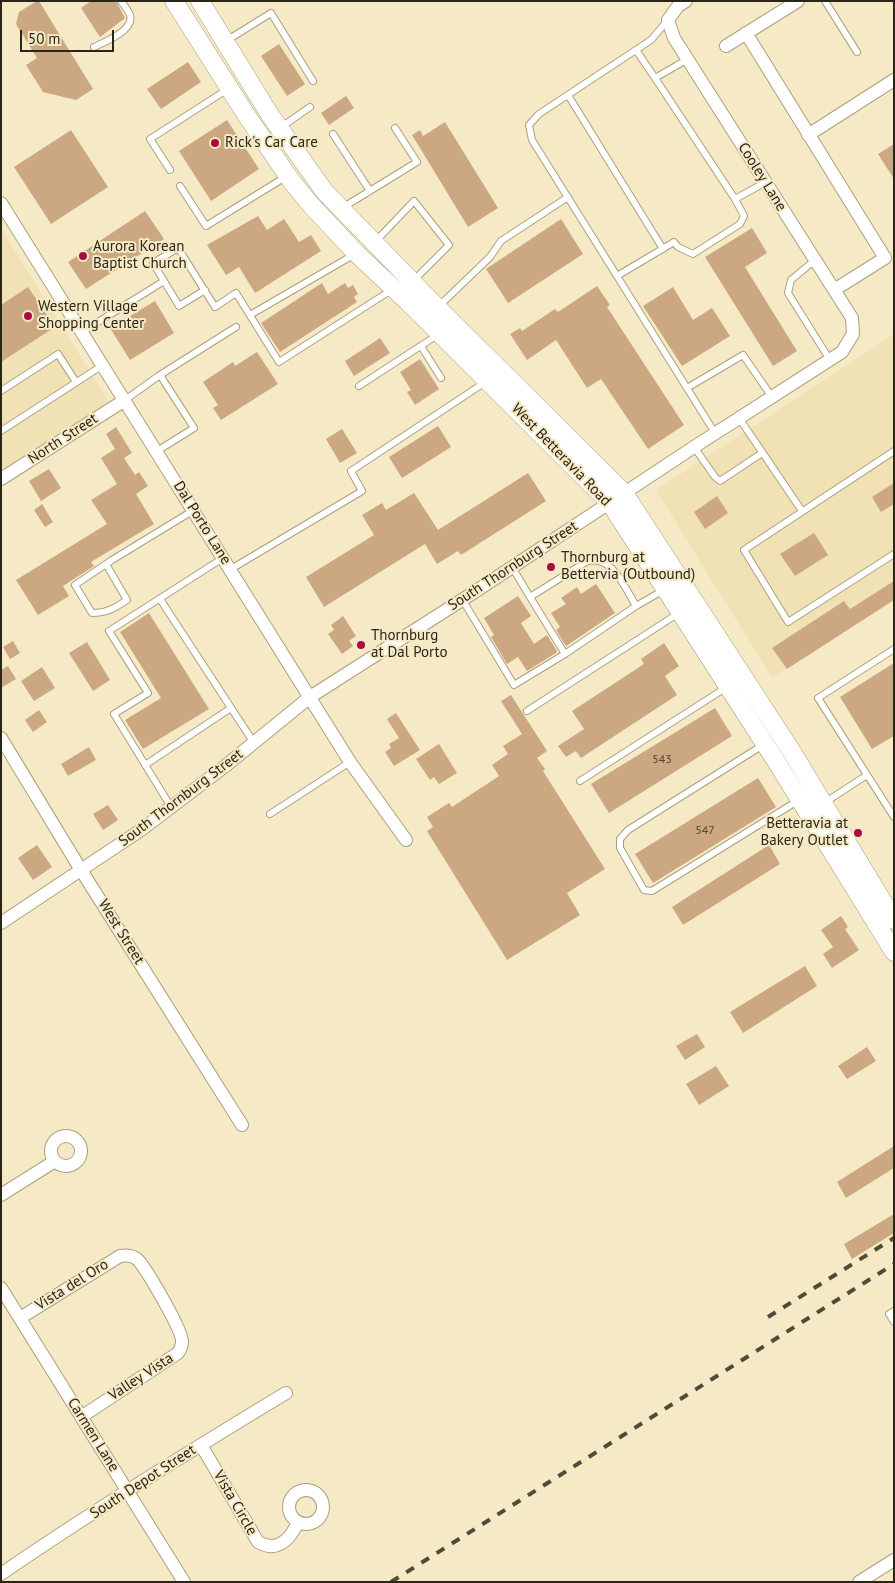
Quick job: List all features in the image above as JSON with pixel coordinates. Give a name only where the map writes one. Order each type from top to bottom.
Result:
[{"type":"main road","name":"West Betteravia Road","points":[[174,1],[229,88],[310,204],[356,253],[488,381],[617,498],[665,589],[800,800],[890,926]]},
{"type":"main road","name":"West Betteravia Road","points":[[200,1],[315,180],[617,498],[792,752],[823,803],[890,926],[894,952]]},
{"type":"street","points":[[668,20],[678,6],[686,1]]},
{"type":"street","points":[[726,46],[798,1]]},
{"type":"street","name":"Cooley Lane","points":[[668,20],[674,38],[852,318],[853,334]]},
{"type":"street","points":[[746,33],[808,135],[890,256],[834,290]]},
{"type":"street","points":[[808,135],[894,80]]},
{"type":"street","name":"Dal Porto Lane","points":[[1,203],[350,762],[406,840]]},
{"type":"street","name":"South Thornburg Street","points":[[1,923],[171,807],[254,743],[310,696],[462,600],[715,433],[842,352],[853,334]]},
{"type":"street","name":"North Street","points":[[1,479],[125,400]]},
{"type":"street","name":"West Street","points":[[1,738],[81,870],[242,1125]]},
{"type":"street","points":[[1,1195],[55,1161]]},
{"type":"street","name":"Vista del Oro","points":[[20,1318],[120,1256],[127,1255],[137,1259],[162,1300]]},
{"type":"street","name":"Carmen Lane","points":[[1,1288],[184,1582]]},
{"type":"street","name":"Valley Vista","points":[[81,1417],[178,1353],[182,1343],[180,1330],[162,1300]]},
{"type":"street","name":"South Depot Street","points":[[1,1574],[41,1546],[286,1393]]},
{"type":"street","name":"Vista Circle","points":[[201,1445],[258,1542],[267,1547],[277,1546],[293,1533],[298,1522]]},
{"type":"street","points":[[859,1582],[894,1560]]},
{"type":"lane","points":[[94,47],[128,27],[130,14],[121,1]]},
{"type":"lane","points":[[824,1],[857,52]]},
{"type":"lane","points":[[225,42],[271,12],[313,81]]},
{"type":"lane","points":[[668,20],[651,40],[539,114],[529,125],[532,140],[715,433]]},
{"type":"lane","points":[[617,276],[674,242],[678,247],[693,254],[740,224],[744,216],[735,199],[636,50]]},
{"type":"lane","points":[[655,78],[688,59]]},
{"type":"lane","points":[[170,170],[150,139],[229,88]]},
{"type":"lane","points":[[568,95],[663,249]]},
{"type":"lane","points":[[280,128],[310,107]]},
{"type":"lane","points":[[341,208],[417,162],[396,128]]},
{"type":"lane","points":[[333,134],[370,191]]},
{"type":"lane","points":[[180,186],[206,226],[288,175]]},
{"type":"lane","points":[[735,199],[766,182]]},
{"type":"lane","points":[[438,308],[490,257],[501,241],[568,197]]},
{"type":"lane","points":[[374,243],[414,201],[449,245],[412,282]]},
{"type":"lane","points":[[205,290],[179,306],[153,264],[178,248],[205,290],[215,307],[236,293],[279,362],[394,288]]},
{"type":"lane","points":[[250,316],[356,253]]},
{"type":"lane","points":[[816,260],[791,280],[788,293],[830,360]]},
{"type":"lane","points":[[82,332],[164,281]]},
{"type":"lane","points":[[125,400],[160,375],[236,328]]},
{"type":"lane","points":[[360,386],[440,333]]},
{"type":"lane","points":[[421,346],[442,378]]},
{"type":"lane","points":[[1,391],[58,354],[76,382]]},
{"type":"lane","points":[[687,388],[743,355],[772,397]]},
{"type":"lane","points":[[1,431],[103,366]]},
{"type":"lane","points":[[157,451],[194,428],[160,375]]},
{"type":"lane","points":[[231,569],[362,490],[351,471],[488,381]]},
{"type":"lane","points":[[739,418],[802,511]]},
{"type":"lane","points":[[694,447],[715,477],[720,481],[762,453]]},
{"type":"lane","points":[[894,451],[744,550],[788,622],[894,554]]},
{"type":"lane","points":[[106,564],[127,600],[114,609],[103,613],[92,613],[75,585],[106,564],[194,510]]},
{"type":"lane","points":[[171,807],[114,714],[148,693],[109,631],[224,558]]},
{"type":"lane","points":[[530,597],[586,562],[597,559],[608,564],[636,606]]},
{"type":"lane","points":[[512,567],[565,654]]},
{"type":"lane","points":[[462,600],[514,685],[665,589]]},
{"type":"lane","points":[[160,599],[254,743]]},
{"type":"lane","points":[[527,712],[680,612]]},
{"type":"lane","points":[[894,649],[818,698],[894,817]]},
{"type":"lane","points":[[580,781],[728,686]]},
{"type":"lane","points":[[145,765],[231,708]]},
{"type":"lane","points":[[765,744],[628,830],[620,839],[620,848],[644,890],[652,891],[800,800]]},
{"type":"lane","points":[[270,814],[350,762]]},
{"type":"lane","points":[[823,803],[867,775]]},
{"type":"lane","points":[[894,1311],[889,1314],[894,1322]]},
{"type":"shaded area","name":"Western Village Shopping Center","points":[[1,228],[110,404],[1,471]]},
{"type":"shaded area","points":[[894,334],[894,600],[772,678],[656,490]]},
{"type":"building","points":[[39,1],[93,89],[76,100],[43,92],[26,65],[37,58],[16,24],[19,12]]},
{"type":"building","points":[[91,1],[116,1],[125,18],[100,37],[81,8]]},
{"type":"building","points":[[279,44],[305,84],[287,96],[261,56]]},
{"type":"building","points":[[188,62],[201,82],[161,109],[147,89]]},
{"type":"building","points":[[346,96],[354,108],[329,125],[321,113]]},
{"type":"building","points":[[227,120],[259,169],[211,201],[179,151]]},
{"type":"building","points":[[445,122],[498,208],[468,227],[412,135],[420,130],[423,136]]},
{"type":"building","points":[[71,130],[108,187],[51,224],[14,167]]},
{"type":"building","points":[[894,144],[894,179],[878,154]]},
{"type":"building","points":[[145,211],[164,239],[86,289],[68,262]]},
{"type":"building","points":[[258,216],[267,230],[284,219],[299,242],[311,235],[321,251],[255,293],[239,267],[226,275],[207,245]]},
{"type":"building","points":[[561,219],[583,254],[508,303],[486,269]]},
{"type":"building","points":[[752,228],[767,253],[745,267],[797,351],[773,366],[705,257]]},
{"type":"building","points":[[322,283],[328,294],[345,283],[348,288],[353,285],[358,294],[354,297],[357,302],[280,352],[261,323]]},
{"type":"building","points":[[597,286],[610,305],[607,307],[684,425],[648,449],[601,379],[587,388],[556,340],[527,360],[510,334],[520,328],[522,331],[555,309],[558,312]]},
{"type":"building","points":[[28,287],[55,327],[1,362],[1,305]]},
{"type":"building","points":[[673,287],[693,320],[712,308],[730,336],[682,366],[643,306]]},
{"type":"building","points":[[155,301],[174,333],[130,360],[110,328]]},
{"type":"building","points":[[380,338],[390,353],[354,376],[345,361]]},
{"type":"building","points":[[257,352],[278,384],[221,420],[213,408],[218,405],[203,382],[233,362],[235,366]]},
{"type":"building","points":[[420,359],[439,389],[415,405],[407,392],[411,390],[400,372]]},
{"type":"building","points":[[438,426],[451,447],[402,478],[389,457]]},
{"type":"building","points":[[116,427],[132,453],[124,458],[135,475],[139,472],[148,486],[136,494],[154,524],[91,562],[94,566],[63,586],[69,596],[38,615],[16,580],[107,524],[91,500],[117,484],[101,458],[115,449],[106,434]]},
{"type":"building","points":[[342,429],[357,453],[340,463],[326,439]]},
{"type":"building","points":[[49,469],[61,488],[41,501],[29,481]]},
{"type":"building","points":[[528,473],[546,501],[461,555],[458,551],[437,564],[425,544],[324,607],[306,577],[374,535],[362,515],[382,503],[386,510],[414,493],[438,530]]},
{"type":"building","points":[[894,483],[894,504],[881,512],[872,497]]},
{"type":"building","points":[[717,496],[728,513],[705,529],[694,512]]},
{"type":"building","points":[[42,504],[53,522],[45,527],[34,510]]},
{"type":"building","points":[[814,533],[828,555],[795,576],[780,554]]},
{"type":"building","points":[[894,581],[894,600],[787,669],[772,648],[844,601],[850,609]]},
{"type":"building","points":[[596,584],[615,613],[566,646],[556,630],[560,627],[551,613],[566,604],[561,598],[577,587],[581,594]]},
{"type":"building","points":[[518,596],[531,616],[521,623],[534,644],[547,635],[557,651],[527,671],[518,657],[507,664],[491,637],[494,635],[484,618]]},
{"type":"building","points":[[149,613],[209,709],[143,749],[125,720],[161,698],[120,632]]},
{"type":"building","points":[[343,616],[356,636],[349,641],[353,646],[342,654],[328,634],[334,630],[331,625]]},
{"type":"building","points":[[13,641],[20,653],[10,659],[3,647]]},
{"type":"building","points":[[87,642],[110,680],[93,691],[69,653]]},
{"type":"building","points":[[664,643],[679,666],[665,676],[677,695],[581,758],[576,751],[566,757],[558,746],[584,729],[572,711],[644,664],[641,659]]},
{"type":"building","points":[[894,663],[894,736],[872,749],[840,697]]},
{"type":"building","points":[[8,666],[16,679],[1,688],[1,670]]},
{"type":"building","points":[[42,667],[55,688],[34,701],[21,681]]},
{"type":"building","points":[[511,695],[547,751],[537,758],[545,769],[543,771],[605,869],[567,893],[580,915],[507,960],[427,831],[433,827],[427,817],[449,803],[452,807],[499,776],[492,765],[508,754],[503,746],[522,734],[501,701]]},
{"type":"building","points":[[715,708],[732,736],[609,813],[591,784]]},
{"type":"building","points":[[39,710],[47,722],[33,732],[25,720]]},
{"type":"building","points":[[396,713],[420,750],[394,766],[385,752],[391,748],[389,744],[399,738],[387,719]]},
{"type":"building","points":[[439,744],[457,773],[439,784],[434,777],[430,780],[416,759]]},
{"type":"building","points":[[89,747],[96,760],[68,776],[61,764]]},
{"type":"building","points":[[758,778],[776,807],[653,883],[635,854]]},
{"type":"building","points":[[108,805],[118,820],[103,830],[93,814]]},
{"type":"building","points":[[37,845],[52,867],[33,880],[18,858]]},
{"type":"building","points":[[769,845],[780,864],[683,925],[672,907]]},
{"type":"building","points":[[841,916],[848,927],[845,929],[859,950],[832,968],[823,954],[833,947],[821,930]]},
{"type":"building","points":[[805,966],[817,986],[743,1033],[730,1012]]},
{"type":"building","points":[[697,1034],[705,1047],[685,1060],[676,1046]]},
{"type":"building","points":[[867,1047],[876,1061],[847,1079],[838,1066]]},
{"type":"building","points":[[716,1066],[729,1086],[699,1105],[686,1084]]},
{"type":"building","points":[[894,1146],[894,1168],[846,1198],[837,1182]]},
{"type":"building","points":[[894,1214],[894,1233],[852,1259],[844,1244]]},
{"type":"railway","points":[[768,1317],[894,1238]]},
{"type":"railway","points":[[391,1582],[894,1264]]},
{"type":"place","name":"Rick's Car Care","points":[[215,143]]},
{"type":"place","name":"Aurora Korean Baptist Church","points":[[83,256]]},
{"type":"place","name":"Western Village Shopping Center","points":[[28,316]]},
{"type":"place","name":"Thornburg at Bettervia (Outbound)","points":[[551,567]]},
{"type":"place","name":"Thornburg at Dal Porto","points":[[361,645]]},
{"type":"place","name":"Betteravia at Bakery Outlet","points":[[858,833]]}]
